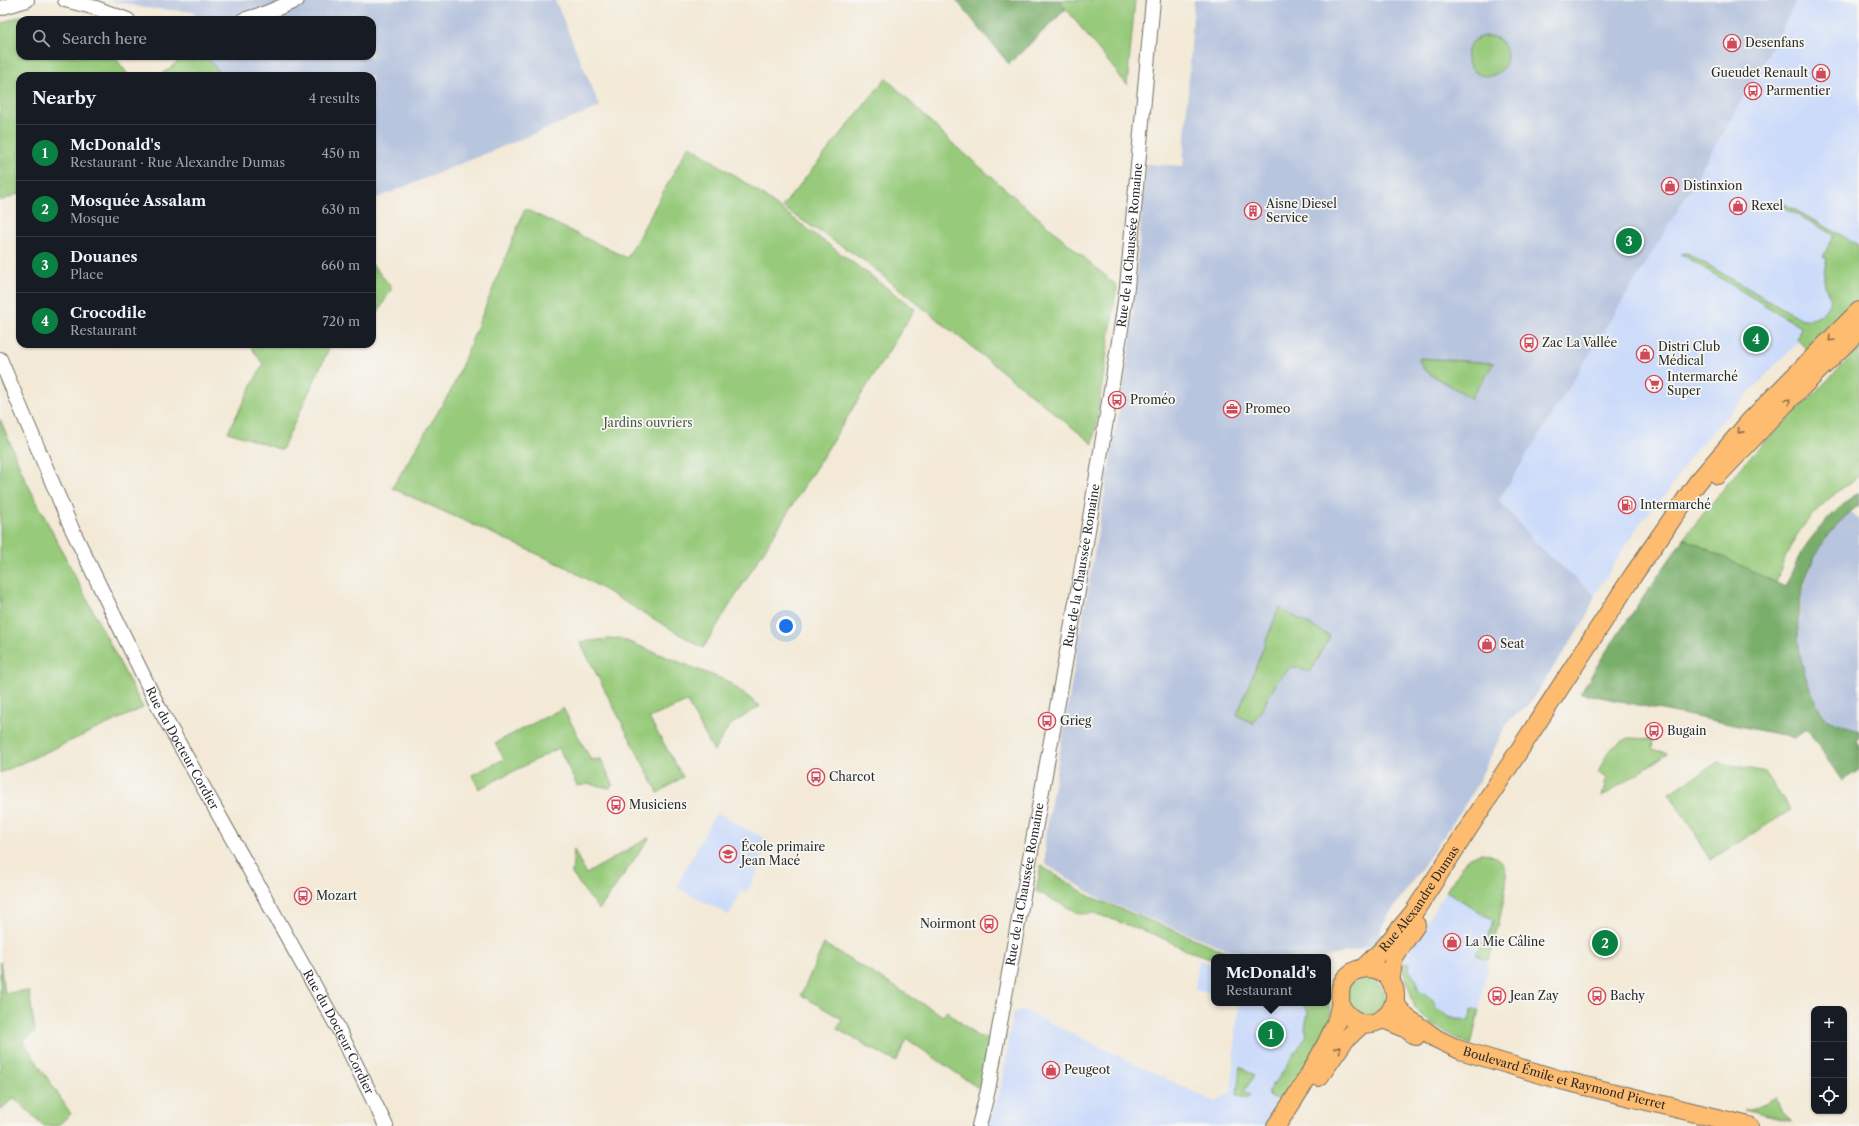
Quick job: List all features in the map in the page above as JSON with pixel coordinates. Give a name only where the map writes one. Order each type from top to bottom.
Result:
[{"type":"main road","points":[[1474,828],[1534,728],[1634,574],[1697,483],[1750,421],[1859,311]]},
{"type":"main road","points":[[1474,828],[1646,572],[1698,500],[1725,468],[1787,402],[1859,330]]},
{"type":"main road","name":"Rue Alexandre Dumas","points":[[1362,969],[1384,948],[1414,912],[1474,828]]},
{"type":"main road","name":"Rue Alexandre Dumas","points":[[1390,981],[1394,957],[1474,828]]},
{"type":"main road","points":[[1276,1126],[1332,1034],[1340,1005],[1339,996],[1342,984],[1351,973],[1362,969],[1378,970],[1390,981],[1394,988],[1394,1003],[1383,1019],[1377,1022],[1362,1024],[1349,1018],[1340,1005]]},
{"type":"main road","name":"Boulevard Émile et Raymond Pierret","points":[[1394,1003],[1406,1017],[1459,1054]]},
{"type":"main road","name":"Boulevard Émile et Raymond Pierret","points":[[1383,1019],[1404,1028],[1426,1043],[1497,1067],[1715,1126]]},
{"type":"main road","points":[[1287,1126],[1344,1041],[1362,1024]]},
{"type":"main road","name":"Boulevard Émile et Raymond Pierret","points":[[1497,1067],[1561,1080],[1748,1126]]},
{"type":"street","points":[[0,8],[27,0]]},
{"type":"street","points":[[65,0],[96,8],[117,16]]},
{"type":"street","points":[[256,16],[297,0]]},
{"type":"street","name":"Rue de la Chaussée Romaine","points":[[979,1126],[988,1090],[1025,889],[1110,402],[1126,287],[1154,0]]},
{"type":"street","name":"Rue du Docteur Cordier","points":[[0,359],[72,529],[159,708],[337,1026],[386,1126]]},
{"type":"shaded area","points":[[110,0],[555,0],[600,107],[376,198],[376,72],[219,72],[209,60],[376,60],[376,16],[194,16],[194,12],[144,8]]},
{"type":"shaded area","points":[[1194,0],[1797,0],[1775,42],[1662,237],[1499,500],[1541,548],[1595,595],[1587,617],[1527,707],[1509,720],[1473,792],[1384,922],[1376,945],[1331,956],[1331,954],[1258,954],[1232,951],[1102,900],[1045,864],[1045,837],[1130,346],[1146,164],[1183,166]]},
{"type":"shaded area","points":[[1797,0],[1859,0],[1859,285],[1781,359],[1696,449],[1667,493],[1640,523],[1595,595],[1541,548],[1499,500],[1775,42]]},
{"type":"shaded area","points":[[1850,512],[1859,520],[1859,731],[1825,718],[1808,685],[1801,661],[1798,636],[1801,600],[1812,561],[1828,535]]},
{"type":"shaded area","name":"École primaire Jean Macé","points":[[716,812],[769,841],[756,866],[760,868],[746,893],[742,891],[729,915],[676,887]]},
{"type":"shaded area","points":[[1446,891],[1493,920],[1483,959],[1489,959],[1479,1010],[1472,1009],[1469,1021],[1448,1016],[1434,1006],[1436,1003],[1418,990],[1417,980],[1408,969],[1409,964],[1401,963]]},
{"type":"shaded area","points":[[1199,960],[1211,964],[1211,993],[1195,989]]},
{"type":"shaded area","points":[[1239,1006],[1330,1006],[1333,1016],[1269,1126],[988,1126],[1001,1086],[1014,1012],[1025,1011],[1215,1102],[1231,1092]]},
{"type":"green space","points":[[956,0],[1059,0],[1066,9],[1009,64]]},
{"type":"green space","points":[[1059,0],[1135,0],[1127,85],[1066,9]]},
{"type":"green space","points":[[51,15],[68,16],[20,16]]},
{"type":"green space","points":[[16,18],[16,60],[117,60],[126,72],[16,72],[16,195],[0,201],[0,24]]},
{"type":"green space","points":[[1487,36],[1501,42],[1507,56],[1501,70],[1487,76],[1473,70],[1467,56],[1473,42]]},
{"type":"green space","points":[[181,60],[209,60],[219,72],[164,72]]},
{"type":"green space","points":[[886,78],[950,141],[1117,286],[1093,444],[863,260],[782,207]]},
{"type":"green space","name":"Jardins ouvriers","points":[[689,145],[750,186],[915,309],[703,648],[564,566],[392,488],[453,387],[525,209],[627,258]]},
{"type":"green space","points":[[1777,200],[1859,245],[1859,299],[1806,349],[1797,339],[1801,327],[1681,254],[1687,253],[1801,319],[1812,319],[1820,316],[1831,300],[1824,280],[1824,271],[1827,259],[1823,257],[1834,235],[1776,203]]},
{"type":"green space","points":[[376,269],[392,288],[376,315]]},
{"type":"green space","points":[[252,348],[329,348],[282,450],[228,432],[263,364]]},
{"type":"green space","points":[[1859,349],[1859,476],[1830,498],[1807,521],[1798,534],[1782,564],[1776,583],[1684,538],[1745,462]]},
{"type":"green space","points":[[1418,358],[1494,363],[1471,398],[1425,371]]},
{"type":"green space","points":[[0,419],[24,477],[143,708],[0,773]]},
{"type":"green space","points":[[1859,492],[1859,505],[1836,526],[1819,550],[1806,576],[1800,604],[1798,633],[1802,662],[1811,691],[1825,718],[1859,731],[1859,737],[1856,741],[1859,745],[1859,770],[1842,781],[1807,729],[1793,739],[1782,735],[1581,693],[1603,656],[1684,538],[1785,587],[1799,557],[1820,527]]},
{"type":"green space","points":[[1279,608],[1330,636],[1310,672],[1291,666],[1277,682],[1253,724],[1237,715]]},
{"type":"green space","points":[[619,638],[727,681],[760,706],[729,726],[714,751],[687,702],[649,718],[683,777],[658,793],[580,642]]},
{"type":"green space","points":[[563,708],[591,760],[601,759],[613,784],[610,788],[589,784],[577,786],[559,748],[479,789],[472,775],[504,759],[495,743]]},
{"type":"green space","points":[[1629,738],[1653,739],[1652,749],[1668,753],[1602,797],[1607,776],[1598,773],[1601,766],[1609,751],[1617,744]]},
{"type":"green space","points":[[1718,762],[1765,772],[1791,810],[1710,860],[1669,793]]},
{"type":"green space","points":[[650,837],[599,910],[572,874],[574,850],[586,874]]},
{"type":"green space","points":[[1481,853],[1498,858],[1505,868],[1506,873],[1503,902],[1489,959],[1483,959],[1476,954],[1482,943],[1487,943],[1493,920],[1446,891],[1468,858]]},
{"type":"green space","points":[[1041,866],[1091,897],[1236,954],[1211,954],[1211,958],[1188,951],[1156,935],[1094,913],[1080,914],[1036,891]]},
{"type":"green space","points":[[824,944],[943,1016],[947,1011],[977,1036],[991,1039],[981,1090],[907,1039],[896,1062],[837,1029],[842,1019],[801,995]]},
{"type":"green space","points":[[0,962],[5,993],[29,991],[35,1032],[23,1041],[71,1114],[57,1126],[44,1126],[14,1098],[0,1110]]},
{"type":"green space","points":[[1401,963],[1409,964],[1408,969],[1417,980],[1418,990],[1436,1003],[1434,1006],[1448,1016],[1469,1021],[1472,1009],[1479,1010],[1471,1045],[1433,1025],[1420,1014],[1415,1008]]},
{"type":"green space","points":[[1366,977],[1376,982],[1380,986],[1385,996],[1383,1006],[1379,1011],[1367,1017],[1349,1010],[1345,991],[1353,980]]},
{"type":"green space","points":[[1304,1006],[1330,1006],[1330,1026],[1282,1100],[1270,1097],[1268,1092],[1272,1087],[1272,1084],[1274,1085],[1307,1035],[1305,1028],[1308,1012]]},
{"type":"green space","points":[[1240,1066],[1254,1076],[1244,1091],[1250,1095],[1247,1099],[1237,1095]]},
{"type":"green space","points":[[1776,1096],[1781,1112],[1792,1122],[1745,1110],[1763,1106]]},
{"type":"place","name":"Desenfans","points":[[1732,43]]},
{"type":"place","name":"Gueudet Renault","points":[[1821,73]]},
{"type":"place","name":"Parmentier","points":[[1753,91]]},
{"type":"place","name":"Distinxion","points":[[1670,186]]},
{"type":"place","name":"Rexel","points":[[1738,206]]},
{"type":"place","name":"Aisne Diesel Service","points":[[1253,211]]},
{"type":"place","name":"Douanes","points":[[1629,241]]},
{"type":"place","name":"Crocodile","points":[[1756,339]]},
{"type":"place","name":"Zac La Vallée","points":[[1529,343]]},
{"type":"place","name":"Distri Club Médical","points":[[1645,354]]},
{"type":"place","name":"Intermarché Super","points":[[1654,384]]},
{"type":"place","name":"Proméo","points":[[1117,400]]},
{"type":"place","name":"Promeo","points":[[1232,409]]},
{"type":"place","name":"Intermarché","points":[[1627,505]]},
{"type":"place","name":"Seat","points":[[1487,644]]},
{"type":"place","name":"Grieg","points":[[1047,721]]},
{"type":"place","name":"Bugain","points":[[1654,731]]},
{"type":"place","name":"Charcot","points":[[816,777]]},
{"type":"place","name":"Musiciens","points":[[616,805]]},
{"type":"place","name":"École primaire Jean Macé","points":[[728,854]]},
{"type":"place","name":"Mozart","points":[[303,896]]},
{"type":"place","name":"Noirmont","points":[[989,924]]},
{"type":"place","name":"La Mie Câline","points":[[1452,942]]},
{"type":"place","name":"Mosquée Assalam","points":[[1605,943]]},
{"type":"place","name":"Jean Zay","points":[[1497,996]]},
{"type":"place","name":"Bachy","points":[[1597,996]]},
{"type":"place","name":"McDonald's","points":[[1271,1034]]},
{"type":"place","name":"Peugeot","points":[[1051,1070]]}]
